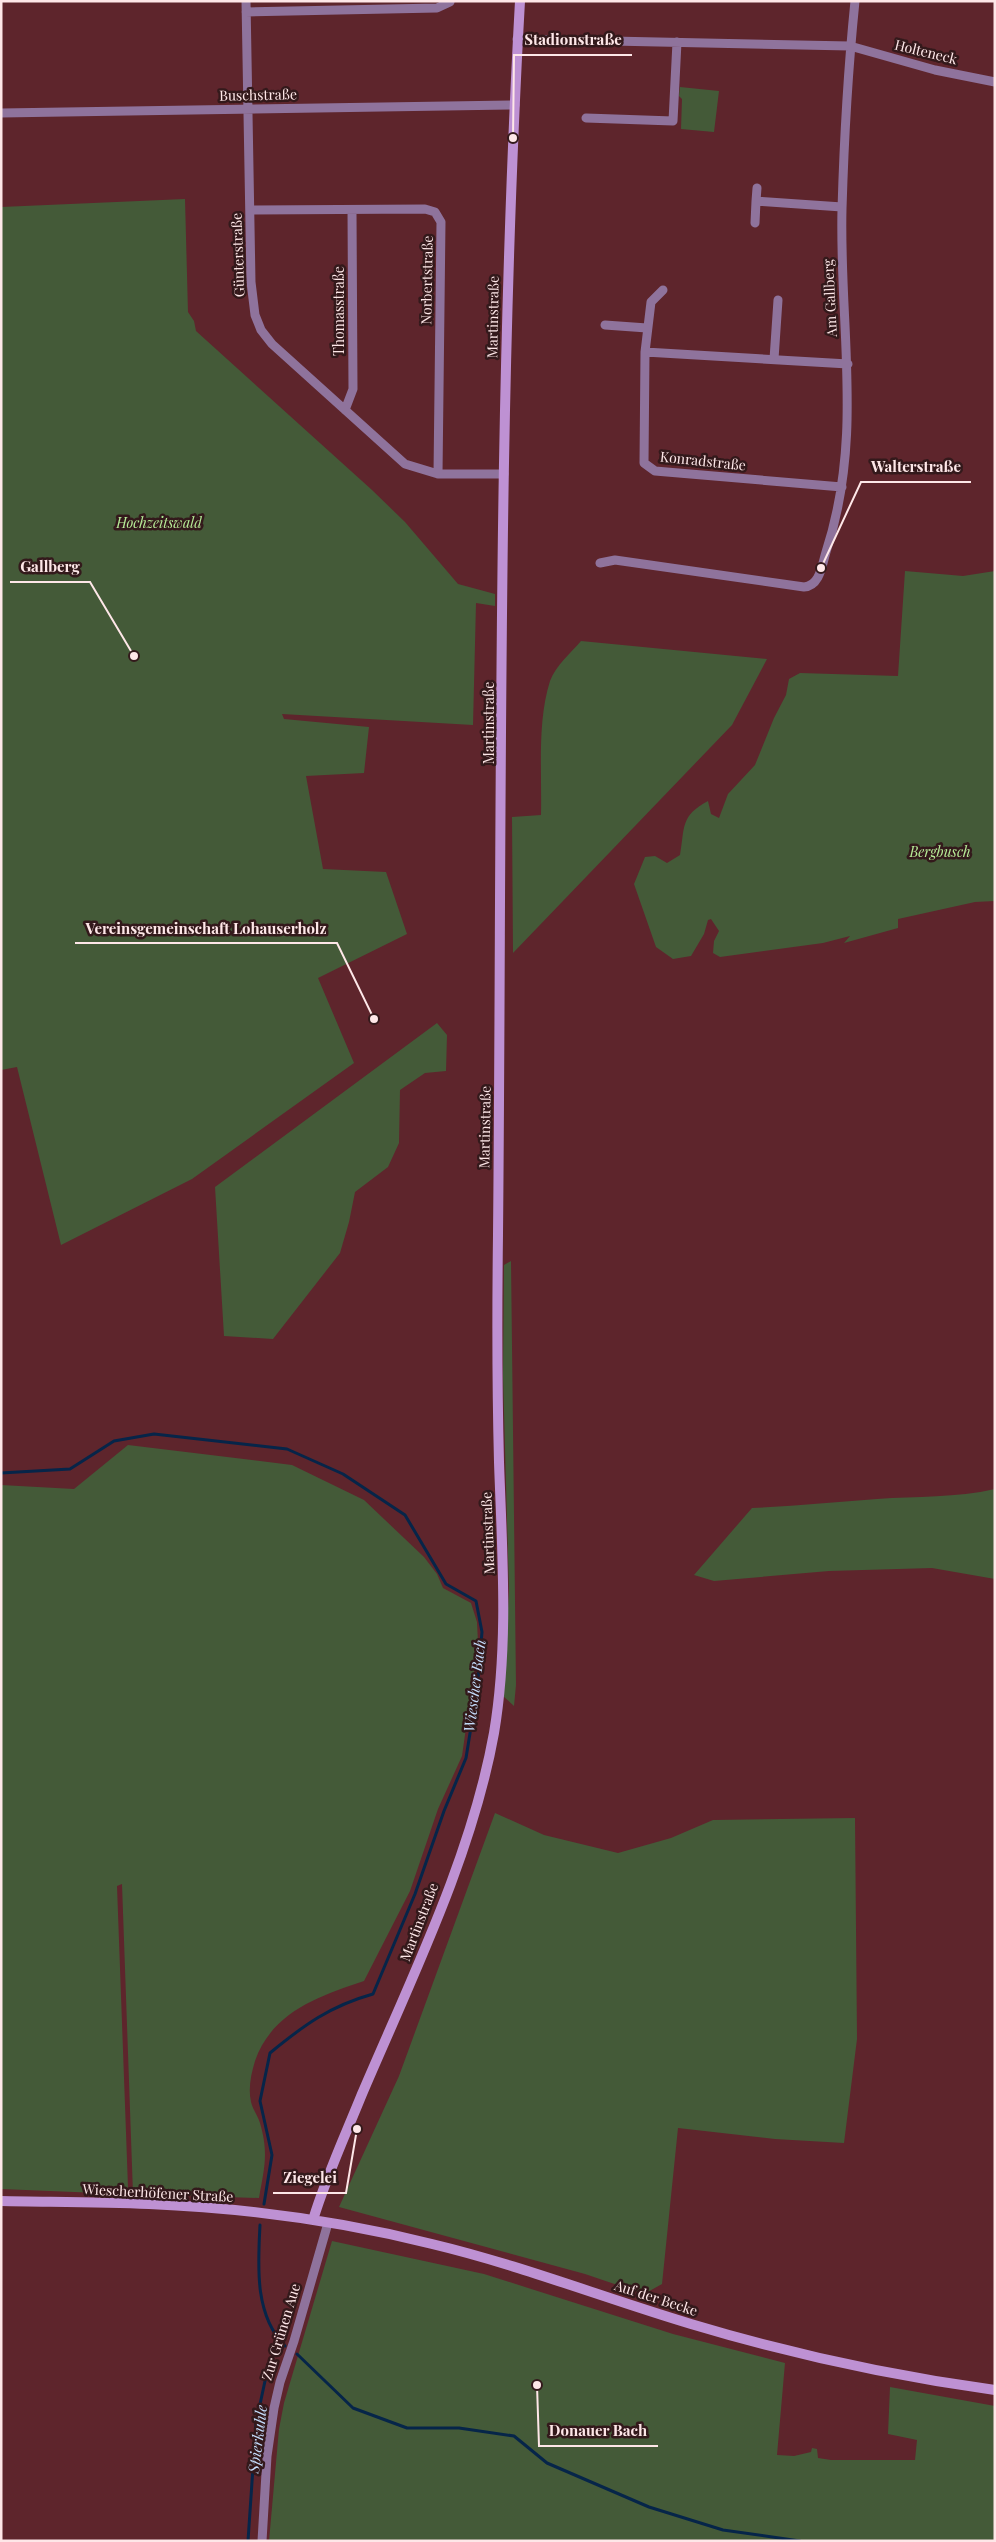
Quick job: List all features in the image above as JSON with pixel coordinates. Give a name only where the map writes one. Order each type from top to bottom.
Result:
[{"type":"street","name":"Günterstraße","points":[[246,1],[252,299],[261,330],[272,344],[405,464],[438,474],[504,474]]},
{"type":"street","name":"Martinstraße","points":[[313,2220],[327,2178],[421,1956],[458,1858],[478,1800],[493,1739],[499,1695],[504,1576],[496,1354],[504,474],[507,287],[520,1]]},
{"type":"street","name":"Am Gallberg","points":[[600,563],[615,560],[809,587],[816,580],[821,568],[842,487],[849,415],[848,364],[841,263],[850,46],[855,1]]},
{"type":"street","points":[[246,12],[437,8],[450,2]]},
{"type":"street","name":"Holteneck","points":[[517,39],[850,46],[935,70],[995,82]]},
{"type":"street","points":[[586,118],[673,121],[677,42]]},
{"type":"street","name":"Buschstraße","points":[[1,114],[248,108],[515,105]]},
{"type":"street","points":[[755,223],[757,188]]},
{"type":"street","points":[[756,201],[842,207]]},
{"type":"street","name":"Norbertstraße","points":[[250,210],[425,209],[435,212],[441,222],[438,474]]},
{"type":"street","name":"Thomasstraße","points":[[345,410],[353,389],[352,210]]},
{"type":"street","name":"Konradstraße","points":[[663,290],[651,302],[647,328],[644,463],[655,471],[842,487]]},
{"type":"street","points":[[774,359],[778,300]]},
{"type":"street","points":[[605,325],[647,328]]},
{"type":"street","points":[[645,352],[848,364]]},
{"type":"street","name":"Wiescherhöfener Straße","points":[[1,2201],[157,2204],[313,2220]]},
{"type":"street","name":"Auf der Becke","points":[[313,2220],[389,2234],[483,2257],[690,2324],[782,2350],[867,2369],[995,2390]]},
{"type":"street","name":"Zur Grünen Aue","points":[[262,2541],[270,2429],[280,2382],[294,2341],[328,2223]]},
{"type":"green space","points":[[680,87],[719,91],[714,132],[681,129],[682,99],[679,96]]},
{"type":"green space","name":"Hochzeitswald","points":[[185,199],[188,312],[194,321],[196,331],[372,490],[405,522],[458,584],[495,594],[495,606],[476,603],[473,725],[282,714],[284,719],[369,727],[364,773],[306,776],[323,869],[386,872],[407,934],[318,978],[354,1063],[192,1179],[61,1245],[17,1067],[1,1070],[1,207]]},
{"type":"green space","name":"Bergbusch","points":[[905,571],[963,576],[995,571],[995,901],[975,902],[898,919],[898,928],[844,943],[850,936],[823,943],[720,957],[713,953],[714,941],[719,931],[711,919],[708,920],[704,934],[691,956],[673,959],[656,947],[634,884],[645,857],[655,856],[667,863],[680,855],[685,823],[688,817],[699,806],[708,801],[711,814],[719,818],[728,794],[755,765],[774,718],[786,695],[789,679],[800,673],[898,676]]},
{"type":"green space","points":[[581,641],[767,659],[732,725],[513,953],[512,817],[541,815],[541,747],[546,697],[550,681],[556,670]]},
{"type":"green space","points":[[437,1023],[447,1035],[446,1071],[425,1073],[400,1090],[399,1143],[388,1167],[355,1192],[340,1253],[273,1339],[224,1336],[215,1187]]},
{"type":"green space","points":[[511,1261],[516,1685],[514,1706],[503,1696],[509,1591],[503,1376],[504,1265]]},
{"type":"green space","points":[[128,1445],[292,1465],[364,1500],[424,1557],[437,1574],[443,1588],[471,1603],[477,1622],[478,1643],[462,1756],[438,1809],[410,1891],[364,1981],[314,2000],[285,2018],[263,2044],[255,2061],[250,2082],[250,2097],[263,2134],[265,2153],[259,2198],[133,2194],[122,1884],[117,1886],[128,2187],[123,2194],[1,2189],[1,1485],[74,1489]]},
{"type":"green space","points":[[995,1489],[995,1579],[932,1568],[829,1571],[714,1581],[694,1575],[752,1508],[951,1495]]},
{"type":"green space","points":[[495,1813],[544,1835],[618,1853],[671,1838],[713,1820],[855,1818],[857,2039],[844,2143],[775,2139],[678,2128],[662,2284],[644,2294],[585,2274],[339,2207],[399,2076]]},
{"type":"green space","points":[[332,2241],[484,2274],[673,2334],[785,2363],[777,2455],[794,2456],[811,2452],[812,2448],[817,2449],[818,2458],[831,2460],[915,2460],[917,2440],[888,2434],[890,2387],[995,2406],[995,2541],[269,2541],[279,2429],[284,2403]]},
{"type":"waterway","name":"Wiescher Bach","points":[[1,1473],[70,1469],[114,1441],[154,1434],[287,1449],[343,1474],[405,1515],[446,1584],[476,1601],[482,1632],[477,1690],[466,1758],[444,1811],[415,1894],[373,1994],[344,2004],[318,2017],[270,2053],[260,2101],[272,2155],[264,2204]]},
{"type":"waterway","name":"Wiescher Bach","points":[[260,2225],[259,2273],[263,2305],[275,2334],[285,2346]]},
{"type":"waterway","name":"Spierkuhle","points":[[248,2541],[256,2423],[265,2381],[278,2338]]},
{"type":"waterway","points":[[297,2354],[353,2408],[407,2428],[459,2428],[514,2436],[547,2463],[649,2507],[723,2530],[800,2541]]},
{"type":"place","name":"Stadionstraße","points":[[513,138]]},
{"type":"place","name":"Walterstraße","points":[[821,568]]},
{"type":"place","name":"Gallberg","points":[[134,656]]},
{"type":"place","name":"Vereinsgemeinschaft Lohauserholz","points":[[374,1019]]},
{"type":"place","name":"Ziegelei","points":[[357,2129]]},
{"type":"place","name":"Donauer Bach","points":[[537,2385]]}]
